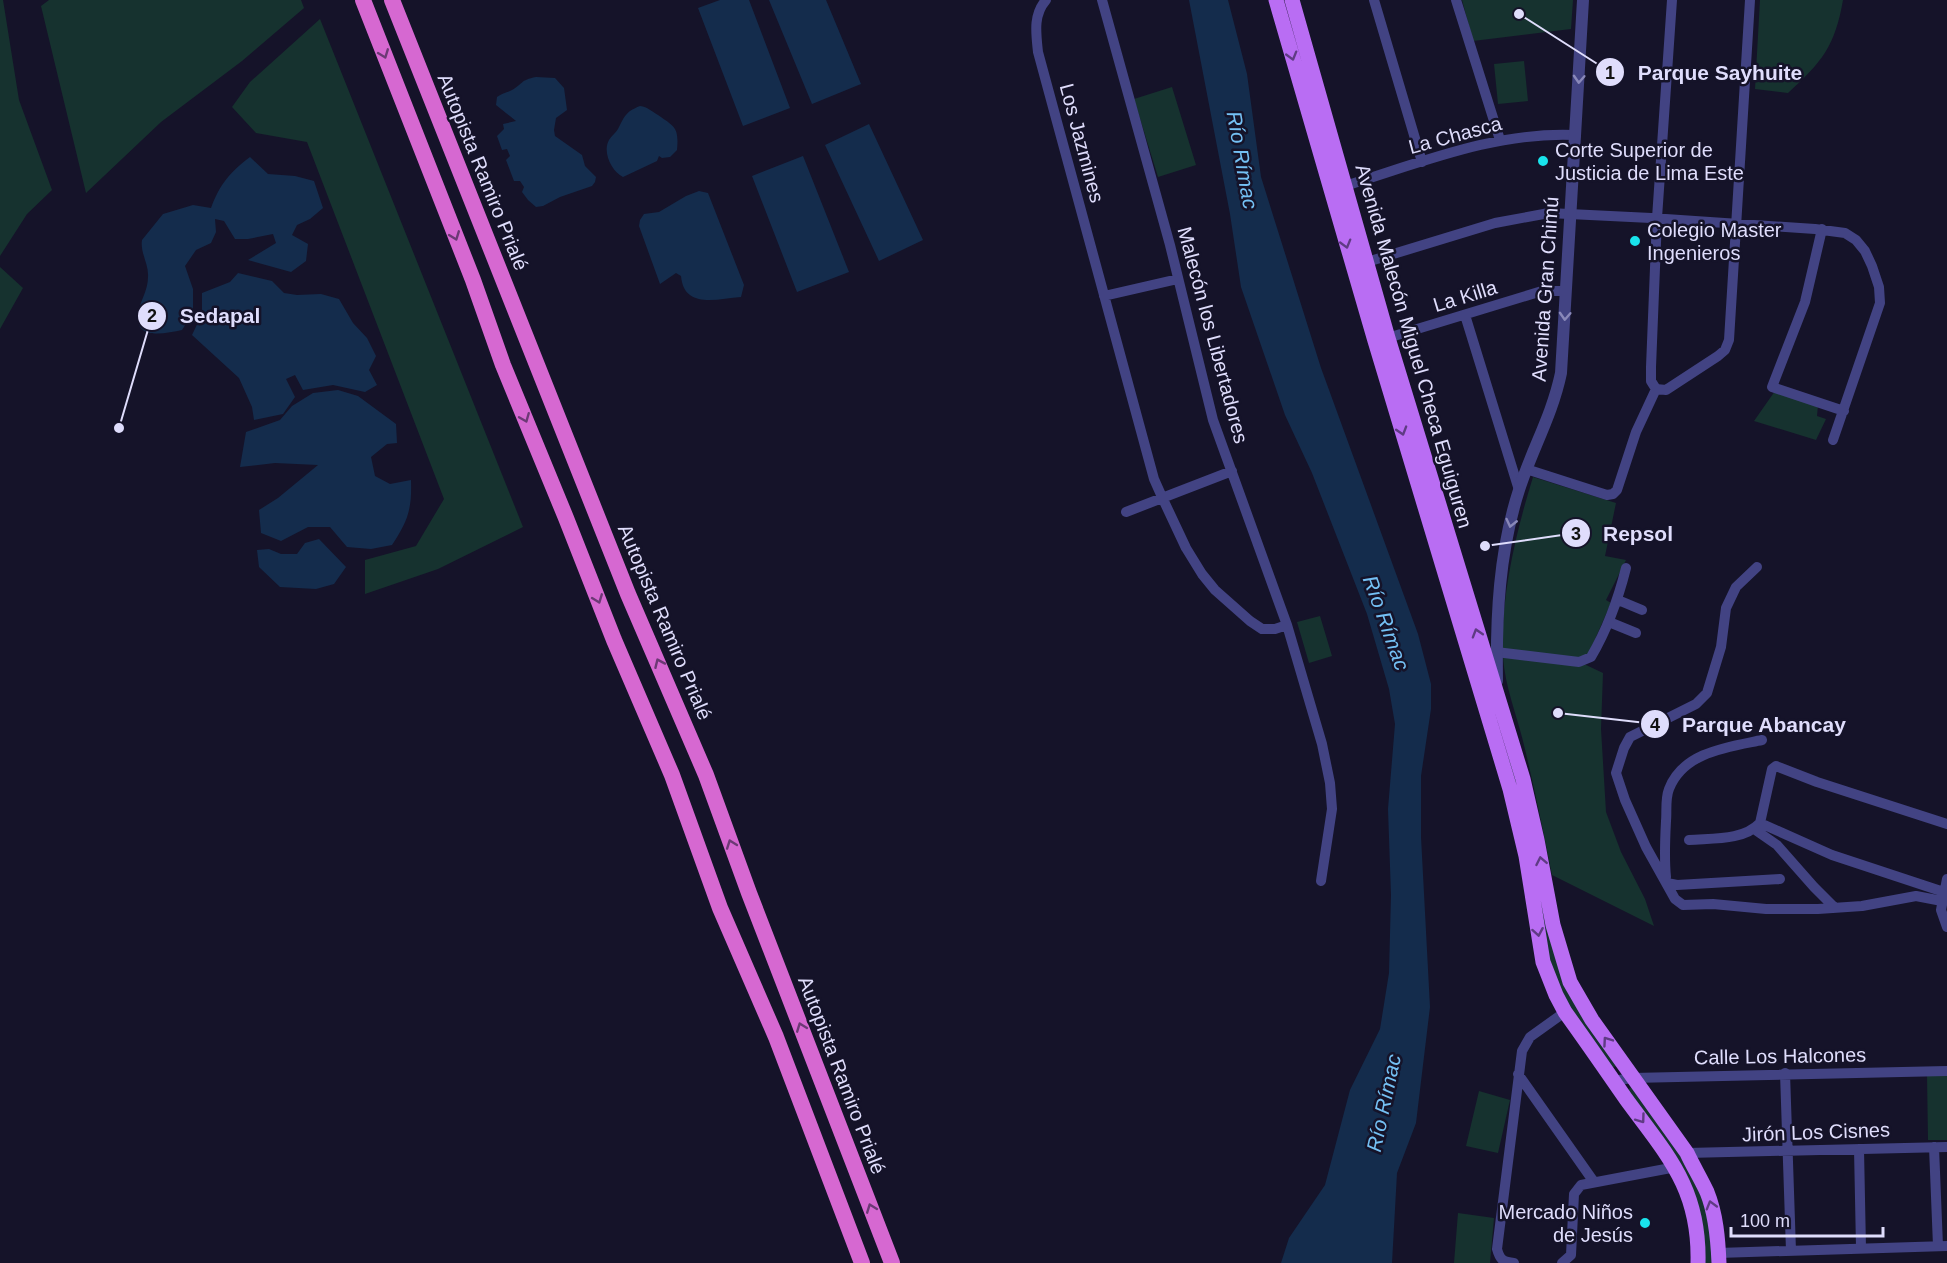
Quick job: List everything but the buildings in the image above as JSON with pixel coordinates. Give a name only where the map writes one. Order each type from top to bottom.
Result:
[{"type":"highway","points":[[363,0],[473,280],[503,365],[614,640],[672,776],[720,908],[776,1037],[862,1263]]},
{"type":"highway","name":"Autopista Ramiro Prialé","points":[[392,0],[628,594],[706,775],[749,893],[892,1263]]},
{"type":"main road","name":"Avenida Malecón Miguel Checa Eguiguren","points":[[1276,0],[1525,788],[1563,965],[1578,998],[1687,1154],[1707,1192],[1714,1215],[1719,1258]]},
{"type":"main road","name":"Avenida Malecón Miguel Checa Eguiguren","points":[[1292,0],[1367,262],[1382,339],[1499,752],[1526,856],[1543,962],[1565,1012],[1676,1167],[1691,1201],[1696,1225],[1698,1263]]},
{"type":"street","name":"Los Jazmines","points":[[1046,0],[1036,20],[1038,52],[1154,479],[1186,548],[1215,590],[1262,629],[1275,629],[1287,625]]},
{"type":"street","name":"Malecón los Libertadores","points":[[1102,0],[1214,420],[1287,625],[1323,744],[1332,809],[1321,881]]},
{"type":"street","points":[[1374,0],[1422,162]]},
{"type":"street","points":[[1456,0],[1500,140]]},
{"type":"street","name":"Avenida Gran Chimú","points":[[1499,752],[1496,652],[1502,564],[1519,490],[1557,394],[1563,352],[1584,0]]},
{"type":"street","points":[[1656,389],[1651,381],[1651,367],[1657,218],[1672,0]]},
{"type":"street","points":[[1656,389],[1666,390],[1718,356],[1725,350],[1729,340],[1750,0]]},
{"type":"street","name":"La Chasca","points":[[1345,186],[1500,140],[1535,135],[1576,135]]},
{"type":"street","points":[[1367,262],[1515,218],[1549,213],[1736,223],[1845,234],[1856,240],[1865,250],[1879,287],[1880,303],[1833,440]]},
{"type":"street","points":[[1822,230],[1805,302],[1772,387],[1844,411]]},
{"type":"street","points":[[1104,296],[1178,279]]},
{"type":"street","name":"La Killa","points":[[1382,339],[1542,291],[1566,291]]},
{"type":"street","points":[[1465,315],[1519,490]]},
{"type":"street","points":[[1526,470],[1607,495],[1613,494],[1617,490],[1636,432],[1656,389]]},
{"type":"street","points":[[1126,512],[1232,471]]},
{"type":"street","points":[[1757,567],[1736,587],[1726,608],[1721,647],[1707,693],[1696,704],[1630,737],[1616,773],[1625,801],[1646,847],[1675,899],[1683,905],[1713,904],[1766,909],[1835,908],[1862,906],[1916,896],[1944,895]]},
{"type":"street","points":[[1496,652],[1582,661],[1591,657],[1610,622],[1626,568]]},
{"type":"street","points":[[1618,600],[1642,610]]},
{"type":"street","points":[[1610,622],[1636,633]]},
{"type":"street","points":[[1667,883],[1664,859],[1668,791],[1675,777],[1690,761],[1719,749],[1762,740]]},
{"type":"street","points":[[1757,826],[1772,769],[1776,766],[1817,782],[1947,824]]},
{"type":"street","points":[[1757,826],[1835,908]]},
{"type":"street","points":[[1689,840],[1737,836],[1757,826],[1944,895]]},
{"type":"street","points":[[1667,883],[1677,885],[1780,879]]},
{"type":"street","points":[[1947,879],[1943,916],[1947,927]]},
{"type":"street","points":[[1514,1263],[1504,1262],[1497,1249],[1522,1051],[1530,1037],[1565,1012]]},
{"type":"street","name":"Calle Los Halcones","points":[[1613,1081],[1632,1078],[1785,1073],[1947,1071]]},
{"type":"street","points":[[1785,1073],[1791,1251]]},
{"type":"street","points":[[1518,1074],[1594,1182]]},
{"type":"street","name":"Jirón Los Cisnes","points":[[1687,1154],[1947,1146]]},
{"type":"street","points":[[1719,1258],[1791,1251],[1943,1246],[1934,1147]]},
{"type":"street","points":[[1859,1149],[1861,1248]]},
{"type":"street","points":[[1562,1263],[1571,1255],[1574,1194],[1581,1185],[1676,1167]]},
{"type":"green space","points":[[0,0],[3,0],[19,100],[52,190],[27,214],[0,256]]},
{"type":"green space","points":[[49,0],[301,0],[304,8],[242,61],[161,122],[86,193],[41,6]]},
{"type":"green space","points":[[1462,0],[1573,0],[1571,29],[1473,41]]},
{"type":"green space","points":[[1760,0],[1843,0],[1836,30],[1825,52],[1810,72],[1788,93],[1755,89]]},
{"type":"green space","points":[[320,19],[523,527],[438,569],[365,594],[365,560],[416,546],[444,499],[307,142],[256,133],[232,107],[250,82]]},
{"type":"green space","points":[[1524,61],[1528,101],[1498,104],[1494,64]]},
{"type":"green space","points":[[1172,87],[1196,165],[1158,177],[1134,99]]},
{"type":"green space","points":[[0,267],[23,288],[0,329]]},
{"type":"green space","points":[[1775,391],[1818,405],[1817,416],[1826,419],[1816,440],[1754,421]]},
{"type":"green space","points":[[1533,477],[1616,503],[1605,556],[1626,560],[1606,600],[1611,603],[1584,664],[1603,673],[1601,729],[1606,812],[1621,852],[1645,899],[1654,926],[1552,875],[1503,657],[1504,612],[1510,566]]},
{"type":"green space","points":[[1320,616],[1332,656],[1309,663],[1297,622]]},
{"type":"green space","points":[[1509,750],[1553,943],[1619,1065],[1609,1069],[1555,984],[1505,760]]},
{"type":"green space","points":[[1927,1075],[1947,1075],[1947,1140],[1928,1140]]},
{"type":"green space","points":[[1634,1085],[1678,1147],[1707,1206],[1715,1263],[1703,1263],[1700,1221],[1626,1091]]},
{"type":"green space","points":[[1479,1091],[1510,1100],[1498,1153],[1466,1146]]},
{"type":"green space","points":[[1458,1213],[1494,1218],[1490,1263],[1454,1263]]},
{"type":"water","points":[[720,0],[749,0],[790,108],[743,126],[698,8]]},
{"type":"water","points":[[769,0],[826,0],[861,84],[812,104]]},
{"type":"water","name":"Río Rímac","points":[[1189,0],[1228,0],[1247,74],[1261,177],[1321,368],[1418,634],[1431,684],[1431,709],[1421,776],[1421,837],[1430,1007],[1416,1123],[1397,1173],[1392,1263],[1281,1263],[1289,1238],[1325,1185],[1350,1090],[1380,1029],[1389,973],[1391,895],[1388,809],[1395,724],[1389,689],[1367,614],[1312,473],[1285,415],[1241,287],[1230,214]]},
{"type":"water","points":[[555,78],[564,88],[567,110],[556,118],[555,136],[582,155],[585,166],[596,177],[592,186],[536,207],[522,192],[524,187],[520,181],[514,181],[506,160],[510,156],[507,149],[502,150],[497,136],[504,129],[503,124],[516,121],[496,105],[497,97],[527,79]]},
{"type":"water","points":[[640,106],[649,109],[675,128],[677,150],[670,157],[659,156],[657,161],[623,177],[615,171],[609,161],[607,145],[626,115]]},
{"type":"water","points":[[869,124],[923,240],[879,261],[825,145]]},
{"type":"water","points":[[803,156],[849,272],[797,292],[752,176]]},
{"type":"water","points":[[250,157],[268,174],[295,176],[314,181],[323,208],[310,219],[297,225],[292,235],[308,244],[306,261],[291,272],[248,260],[276,243],[273,234],[235,239],[224,221],[215,219],[216,232],[211,243],[196,250],[185,266],[193,289],[193,313],[182,330],[158,334],[144,331],[138,319],[148,277],[142,240],[163,214],[193,205],[211,208],[226,179]]},
{"type":"water","points":[[699,191],[708,193],[744,285],[741,297],[712,300],[695,298],[688,293],[683,286],[681,276],[676,273],[660,284],[639,226],[640,220],[644,214],[659,212]]},
{"type":"water","points":[[238,273],[272,281],[284,293],[321,294],[339,299],[353,323],[367,338],[376,356],[369,370],[377,385],[365,392],[333,385],[303,390],[295,375],[286,379],[295,397],[283,414],[254,420],[252,407],[239,378],[192,335],[202,314],[202,293],[230,282]]},
{"type":"water","points":[[338,390],[358,396],[396,424],[397,443],[387,444],[371,457],[375,476],[390,484],[411,480],[408,514],[392,545],[371,549],[347,547],[330,527],[308,527],[281,541],[261,533],[259,510],[278,498],[318,465],[275,463],[240,467],[246,432],[280,420],[292,406],[313,393]]},
{"type":"water","points":[[319,539],[346,567],[334,584],[316,589],[280,587],[259,567],[257,550],[269,549],[281,554],[297,554],[305,543]]},
{"type":"place","name":"Parque Sayhuite","points":[[1519,14]]},
{"type":"place","name":"Corte Superior de Justicia de Lima Este","points":[[1543,161]]},
{"type":"place","name":"Colegio Master Ingenieros","points":[[1635,241]]},
{"type":"place","name":"Sedapal","points":[[119,428]]},
{"type":"place","name":"Repsol","points":[[1485,546]]},
{"type":"place","name":"Parque Abancay","points":[[1558,713]]},
{"type":"place","name":"Mercado Niños de Jesús","points":[[1645,1223]]}]
